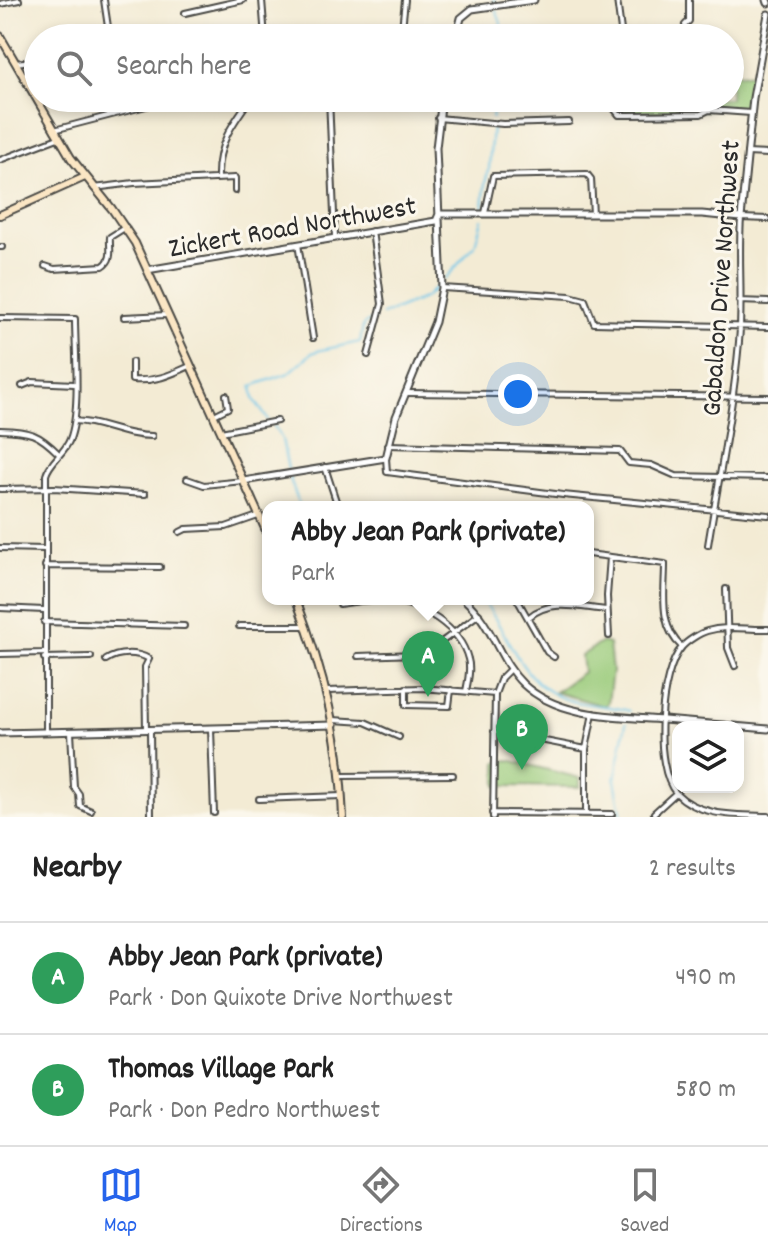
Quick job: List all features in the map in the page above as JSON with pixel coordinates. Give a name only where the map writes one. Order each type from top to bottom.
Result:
[{"type":"main road","points":[[0,36],[7,55],[24,77]]},
{"type":"main road","points":[[44,112],[85,177],[126,227],[262,522]]},
{"type":"main road","points":[[0,215],[85,177]]},
{"type":"main road","points":[[298,605],[327,691],[341,776],[343,817]]},
{"type":"street","points":[[0,4],[19,0]]},
{"type":"street","points":[[104,0],[108,24]]},
{"type":"street","points":[[185,13],[243,0]]},
{"type":"street","points":[[262,0],[264,24]]},
{"type":"street","points":[[402,24],[405,0]]},
{"type":"street","points":[[460,24],[461,18],[472,9],[534,0]]},
{"type":"street","points":[[617,0],[620,24]]},
{"type":"street","points":[[686,24],[689,21],[689,0]]},
{"type":"street","name":"Gabaldon Drive Northwest","points":[[708,545],[732,397],[740,325],[741,218],[747,153],[768,14]]},
{"type":"street","points":[[16,63],[24,62]]},
{"type":"street","points":[[54,130],[123,112]]},
{"type":"street","points":[[218,178],[221,145],[241,112]]},
{"type":"street","points":[[330,112],[335,237]]},
{"type":"street","points":[[439,112],[436,148],[442,288],[435,322],[388,445],[387,472],[768,515]]},
{"type":"street","points":[[617,112],[629,115],[705,112]]},
{"type":"street","points":[[737,112],[751,113]]},
{"type":"street","points":[[438,118],[503,124],[569,122]]},
{"type":"street","points":[[0,160],[59,137]]},
{"type":"street","points":[[747,153],[768,154]]},
{"type":"street","points":[[485,216],[493,176],[540,174],[587,174],[591,179],[593,214]]},
{"type":"street","points":[[94,188],[235,178],[235,191]]},
{"type":"street","points":[[439,214],[702,214],[768,219]]},
{"type":"street","name":"Zickert Road Northwest","points":[[147,270],[436,221],[439,214]]},
{"type":"street","points":[[45,266],[54,269],[103,266],[110,257],[110,237],[126,227]]},
{"type":"street","points":[[368,355],[382,304],[372,231]]},
{"type":"street","points":[[298,244],[313,338]]},
{"type":"street","points":[[442,288],[556,294],[585,300],[594,323],[768,327]]},
{"type":"street","points":[[739,301],[768,302]]},
{"type":"street","points":[[124,317],[167,315]]},
{"type":"street","points":[[0,318],[75,319],[75,421],[70,440],[48,468],[45,489],[46,732]]},
{"type":"street","points":[[132,362],[132,380],[140,381],[154,381],[190,366]]},
{"type":"street","points":[[22,386],[32,382],[75,384]]},
{"type":"street","points":[[406,393],[768,397]]},
{"type":"street","points":[[214,415],[228,408],[226,395]]},
{"type":"street","points":[[75,421],[91,422],[123,434],[152,436]]},
{"type":"street","points":[[221,432],[277,421]]},
{"type":"street","points":[[0,430],[38,435],[59,454]]},
{"type":"street","points":[[388,445],[620,451],[629,463],[651,465],[671,475],[768,478]]},
{"type":"street","points":[[187,479],[204,485],[243,481],[386,458]]},
{"type":"street","points":[[325,467],[336,501]]},
{"type":"street","points":[[0,489],[145,494]]},
{"type":"street","points":[[180,532],[226,527],[259,516]]},
{"type":"street","points":[[0,548],[45,549]]},
{"type":"street","points":[[594,555],[665,564],[665,620],[668,630],[682,647]]},
{"type":"street","points":[[609,636],[610,557]]},
{"type":"street","points":[[45,566],[160,567]]},
{"type":"street","points":[[726,589],[728,648],[735,666]]},
{"type":"street","points":[[412,605],[454,633],[468,659],[466,691]]},
{"type":"street","points":[[470,605],[493,634],[510,669],[528,689],[543,699],[593,713],[674,721]]},
{"type":"street","points":[[521,605],[547,652],[554,657]]},
{"type":"street","points":[[529,617],[548,607],[562,605],[607,610]]},
{"type":"street","points":[[0,608],[44,610]]},
{"type":"street","points":[[358,656],[417,654],[432,649],[479,614]]},
{"type":"street","points":[[44,622],[184,626]]},
{"type":"street","points":[[239,626],[306,626]]},
{"type":"street","points":[[672,785],[664,769],[663,720],[671,667],[682,647],[705,631],[727,627],[768,629]]},
{"type":"street","points":[[0,654],[91,657]]},
{"type":"street","points":[[106,660],[113,655],[142,655],[149,659],[145,667],[151,817]]},
{"type":"street","points":[[510,669],[501,678],[495,694],[493,815],[612,814]]},
{"type":"street","points":[[327,691],[406,688],[495,694]]},
{"type":"street","points":[[406,688],[406,705],[449,706],[451,690]]},
{"type":"street","points":[[586,814],[586,749],[593,713]]},
{"type":"street","points":[[0,733],[211,729],[333,722],[376,725],[399,737]]},
{"type":"street","points":[[744,727],[768,729]]},
{"type":"street","points":[[211,729],[214,813]]},
{"type":"street","points":[[493,731],[586,749]]},
{"type":"street","points":[[71,732],[74,787],[79,794],[80,806],[91,811]]},
{"type":"street","points":[[341,776],[453,775]]},
{"type":"street","points":[[654,813],[676,793],[706,812],[768,816]]},
{"type":"street","points":[[259,799],[342,796]]},
{"type":"green space","points":[[744,74],[751,74],[744,109]]},
{"type":"green space","points":[[602,642],[609,644],[612,671],[608,703],[604,706],[555,692],[583,672],[581,656]]},
{"type":"green space","points":[[509,760],[580,778],[580,787],[497,786],[497,762]]},
{"type":"waterway","points":[[496,10],[501,24]]},
{"type":"waterway","points":[[492,118],[493,112]]},
{"type":"waterway","points":[[483,210],[492,125]]},
{"type":"waterway","points":[[445,279],[475,245],[482,219]]},
{"type":"waterway","points":[[382,315],[426,297],[438,285]]},
{"type":"waterway","points":[[268,420],[254,399],[252,386],[289,373],[312,353],[360,342],[363,325],[375,318]]},
{"type":"waterway","points":[[274,426],[282,439],[288,469]]},
{"type":"waterway","points":[[289,476],[298,501]]},
{"type":"waterway","points":[[486,605],[521,662],[552,693],[571,701],[629,711]]},
{"type":"waterway","points":[[622,817],[615,780],[626,723]]},
{"type":"place","name":"Abby Jean Park (private)","points":[[428,697]]},
{"type":"place","name":"Thomas Village Park","points":[[522,770]]}]
